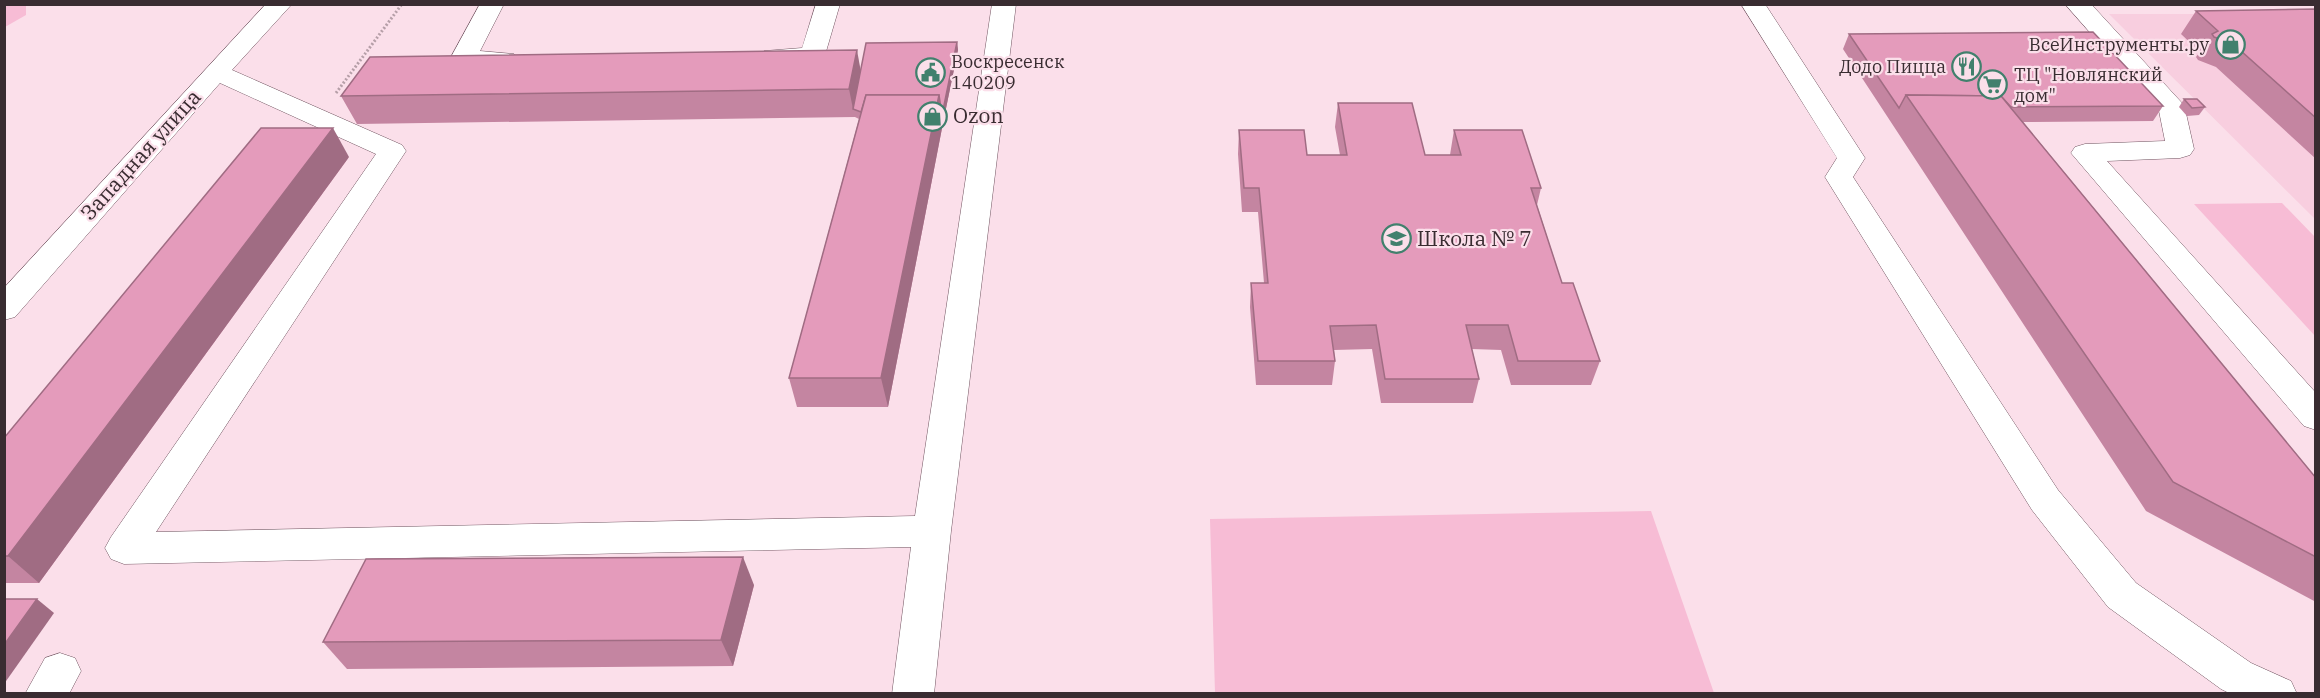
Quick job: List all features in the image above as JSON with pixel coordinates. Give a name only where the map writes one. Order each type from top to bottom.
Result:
[{"type":"street","name":"Западная улица","points":[[4,309],[216,72],[280,4]]},
{"type":"street","points":[[492,4],[463,59],[533,58]]},
{"type":"street","points":[[754,56],[812,56],[828,4]]},
{"type":"street","points":[[913,693],[932,531],[1004,4]]},
{"type":"street","points":[[1753,4],[1851,158],[1839,177],[2045,500],[2122,595],[2236,676],[2276,693]]},
{"type":"street","points":[[2077,4],[2172,109],[2180,149],[2085,153],[2316,417]]},
{"type":"street","points":[[216,72],[392,151],[124,548],[932,531]]},
{"type":"path","points":[[317,118],[402,4]]},
{"type":"shaded area","points":[[5,4],[26,5],[26,15],[5,27]]},
{"type":"shaded area","points":[[2109,14],[2315,14],[2315,219]]},
{"type":"shaded area","points":[[2282,203],[2315,237],[2315,336],[2194,204]]},
{"type":"shaded area","points":[[1651,511],[1714,693],[1215,693],[1210,519]]},
{"type":"building","points":[[2316,9],[2316,118],[2232,43],[2214,37],[2212,34],[2218,31],[2196,11]]},
{"type":"building","name":"ТЦ \"Новлянский дом\"","points":[[2093,32],[2163,106],[2011,107],[2001,96],[1906,95],[1899,108],[1849,34]]},
{"type":"building","points":[[957,42],[942,115],[939,95],[866,95],[861,112],[853,109],[866,43]]},
{"type":"building","points":[[857,50],[849,89],[341,96],[370,57]]},
{"type":"building","points":[[866,95],[939,95],[881,378],[789,378]]},
{"type":"building","points":[[1906,95],[2001,96],[2316,478],[2316,557],[2173,482]]},
{"type":"building","points":[[2184,99],[2197,99],[2205,107],[2192,108]]},
{"type":"building","name":"Школа № 7","points":[[1338,103],[1412,103],[1425,155],[1461,155],[1454,130],[1522,130],[1541,188],[1531,188],[1562,283],[1573,283],[1600,361],[1518,361],[1508,325],[1466,325],[1479,379],[1385,379],[1376,325],[1330,326],[1335,361],[1258,361],[1251,283],[1268,283],[1259,188],[1244,188],[1239,130],[1304,130],[1307,155],[1347,155]]},
{"type":"building","points":[[261,128],[333,128],[8,556],[4,556],[4,438]]},
{"type":"building","points":[[743,557],[721,640],[323,642],[366,559]]},
{"type":"building","points":[[4,599],[37,599],[4,645]]},
{"type":"place","name":"ВсеИнструменты.ру","points":[[2230,45]]},
{"type":"place","name":"Додо Пицца","points":[[1967,67]]},
{"type":"place","name":"Воскресенск 140209","points":[[930,72]]},
{"type":"place","name":"ТЦ \"Новлянский дом\"","points":[[1993,85]]},
{"type":"place","name":"Ozon","points":[[932,116]]},
{"type":"place","name":"Школа № 7","points":[[1396,239]]}]
